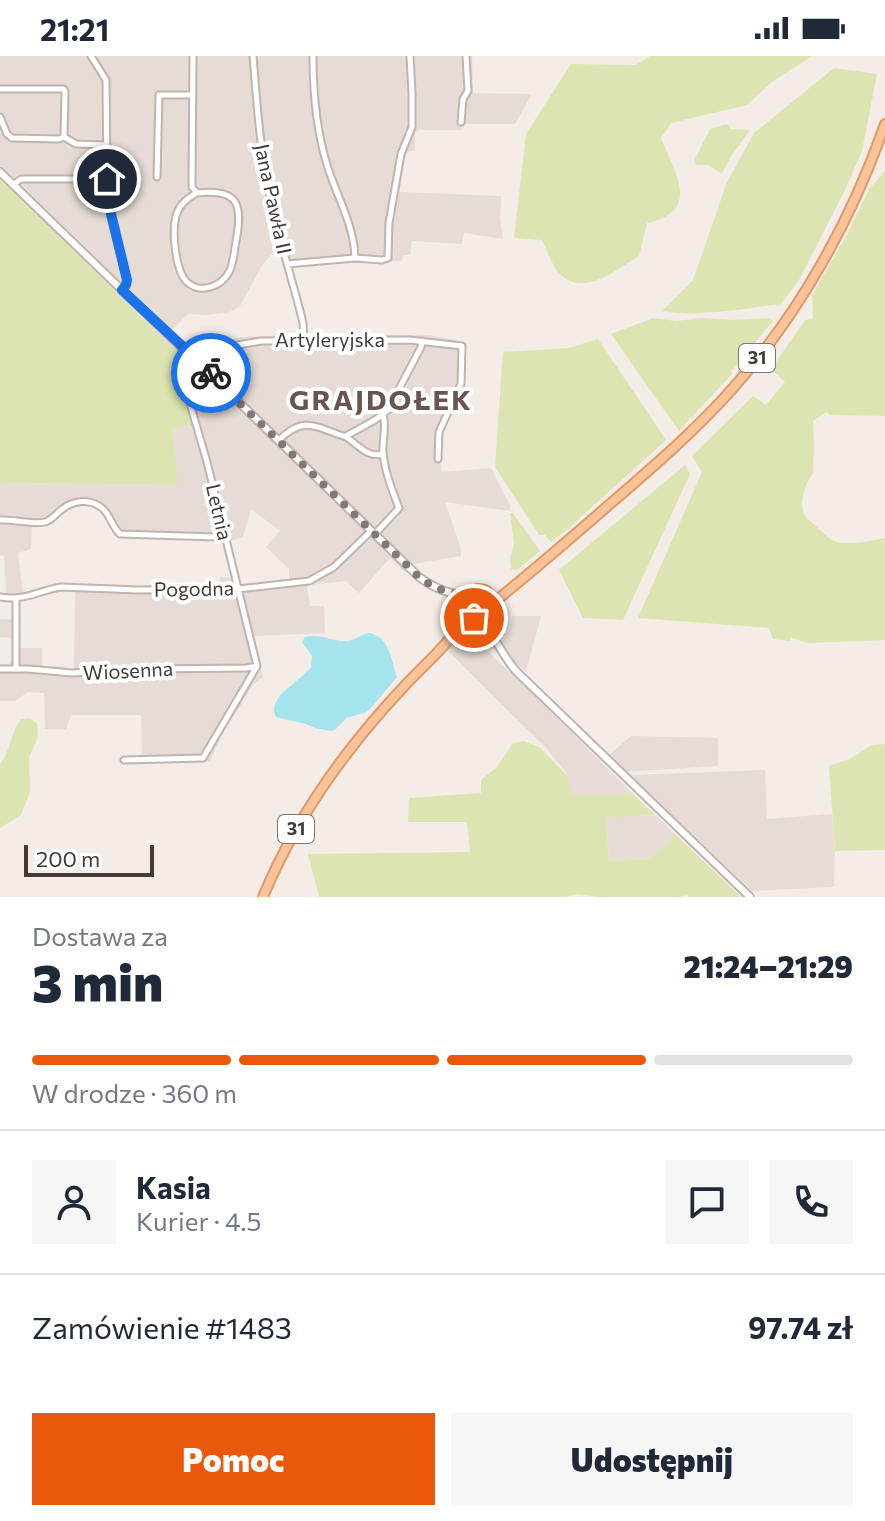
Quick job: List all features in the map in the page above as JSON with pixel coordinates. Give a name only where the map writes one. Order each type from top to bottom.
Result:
[{"type":"main road","name":"31","points":[[263,897],[300,823],[337,766],[397,693],[474,610],[493,609],[491,598],[509,590],[544,562],[660,461],[708,414],[778,332],[821,265],[859,189],[885,124]]},
{"type":"main road","points":[[474,610],[479,590],[491,598]]},
{"type":"street","points":[[91,56],[106,80],[107,179],[111,214],[127,280],[122,290]]},
{"type":"street","points":[[193,56],[192,187],[197,193]]},
{"type":"street","name":"Jana Pawła II","points":[[253,56],[261,149],[272,206],[303,323],[304,340]]},
{"type":"street","points":[[313,56],[315,108],[321,145],[352,231],[355,258]]},
{"type":"street","points":[[287,264],[388,258],[389,223],[401,154],[412,127],[410,56]]},
{"type":"street","points":[[461,122],[463,99],[468,91],[466,56]]},
{"type":"street","points":[[0,89],[64,89],[64,137]]},
{"type":"street","points":[[157,177],[159,95],[193,95]]},
{"type":"street","points":[[0,117],[12,138],[64,137],[76,144],[107,145]]},
{"type":"street","points":[[0,172],[424,581],[450,593],[474,610],[492,632],[507,662],[750,897]]},
{"type":"street","points":[[13,185],[21,179],[107,179]]},
{"type":"street","points":[[197,193],[229,196],[240,216],[231,270],[221,281],[205,288],[190,284],[181,275],[177,263],[177,213],[185,201],[197,193]]},
{"type":"street","name":"Artyleryjska","points":[[346,436],[383,415],[422,341]]},
{"type":"street","name":"Artyleryjska","points":[[195,360],[252,342],[422,341],[462,346],[461,384],[439,432],[438,459]]},
{"type":"street","name":"Letnia","points":[[195,360],[186,370],[191,407],[257,666]]},
{"type":"street","points":[[373,532],[399,508],[388,481],[383,454],[383,415]]},
{"type":"street","points":[[278,441],[298,427],[321,426],[346,436],[369,453],[383,454]]},
{"type":"street","points":[[0,520],[45,522],[75,502],[88,501],[103,509],[120,534],[216,537],[224,534]]},
{"type":"street","name":"Pogodna","points":[[0,597],[16,599],[61,587],[238,589],[309,581],[334,567],[373,532]]},
{"type":"street","points":[[16,599],[16,669]]},
{"type":"street","points":[[124,760],[203,758],[257,666]]},
{"type":"street","name":"Wiosenna","points":[[0,669],[105,673],[257,666]]},
{"type":"shaded area","points":[[0,56],[472,56],[473,93],[532,94],[515,124],[464,124],[463,130],[419,130],[415,133],[415,151],[406,155],[399,192],[501,196],[503,239],[464,233],[462,244],[412,241],[410,255],[404,255],[402,261],[295,265],[278,255],[271,255],[262,265],[240,306],[230,312],[188,314],[172,330],[198,350],[242,337],[293,335],[429,335],[459,341],[459,385],[436,432],[434,462],[441,463],[442,472],[491,468],[510,505],[510,511],[445,502],[461,556],[413,564],[405,572],[390,558],[359,593],[346,581],[307,585],[310,606],[324,606],[325,633],[252,636],[263,677],[254,684],[210,761],[142,762],[141,715],[71,715],[66,729],[45,729],[44,693],[28,692],[15,701],[0,701],[0,665],[8,665],[12,660],[12,638],[0,637],[0,619],[19,620],[19,648],[42,648],[42,666],[74,670],[75,591],[216,592],[220,577],[237,578],[241,585],[289,579],[289,569],[266,547],[280,531],[251,509],[243,537],[231,541],[226,526],[217,535],[122,533],[106,507],[98,502],[74,501],[62,506],[53,516],[45,516],[41,526],[32,526],[31,549],[18,553],[23,593],[6,594],[4,556],[0,555],[0,483],[177,485],[172,426],[193,424],[178,353],[0,180]]},
{"type":"shaded area","points":[[512,616],[541,616],[526,672],[512,659],[502,643]]},
{"type":"shaded area","points":[[464,629],[634,795],[572,795],[569,777],[548,750],[448,651]]},
{"type":"shaded area","points":[[631,736],[718,738],[718,766],[624,772],[608,756]]},
{"type":"shaded area","points":[[765,770],[767,819],[832,814],[834,887],[751,891],[631,775]]},
{"type":"shaded area","points":[[655,815],[676,835],[650,859],[609,861],[606,818]]},
{"type":"green space","points":[[650,56],[812,56],[773,81],[747,105],[671,123],[661,138],[680,189],[674,210],[647,223],[639,256],[600,279],[579,283],[569,281],[557,271],[542,240],[514,238],[526,134],[571,64],[636,65]]},
{"type":"green space","points":[[834,68],[877,74],[862,151],[799,280],[781,304],[707,313],[662,311],[693,280],[727,182],[754,133]]},
{"type":"green space","points":[[727,124],[730,129],[750,130],[722,174],[709,165],[696,165],[695,159],[710,129]]},
{"type":"green space","points":[[885,171],[885,416],[830,415],[826,412],[813,421],[813,474],[805,488],[802,506],[806,518],[834,541],[852,543],[885,538],[885,640],[808,643],[790,637],[790,641],[773,639],[769,628],[638,618],[702,472],[692,456],[753,396],[766,405],[785,382],[771,369],[805,320],[813,319],[812,295],[869,189]]},
{"type":"green space","points":[[0,180],[178,353],[193,425],[172,427],[178,485],[0,483]]},
{"type":"green space","points":[[653,318],[676,321],[770,318],[773,321],[732,374],[679,431],[611,334]]},
{"type":"green space","points":[[598,339],[666,440],[551,542],[545,535],[539,535],[495,467],[503,352],[569,348]]},
{"type":"green space","points":[[685,465],[690,474],[623,620],[583,618],[559,570]]},
{"type":"green space","points":[[510,513],[540,551],[517,570],[511,569],[510,557],[514,544]]},
{"type":"green space","points":[[30,718],[37,724],[38,737],[29,757],[30,792],[21,815],[0,828],[0,764],[17,724],[21,719]]},
{"type":"green space","points":[[524,741],[539,747],[569,777],[572,795],[634,795],[655,815],[606,818],[609,861],[650,859],[676,835],[741,897],[599,897],[576,894],[566,897],[319,897],[308,854],[470,852],[467,822],[408,822],[409,798],[481,793],[481,780],[497,767],[513,743]]},
{"type":"green space","points":[[885,744],[885,850],[835,851],[829,766],[850,759],[872,745]]},
{"type":"water","points":[[370,633],[386,645],[397,677],[370,709],[346,718],[331,731],[276,717],[274,710],[280,696],[311,667],[312,656],[302,642],[305,637],[348,641]]},
{"type":"way so far","points":[[211,373],[419,577],[436,588],[468,595],[465,608],[474,618]]},
{"type":"district","name":"GRAJDOŁEK","points":[[381,400]]},
{"type":"route","points":[[107,179],[111,214],[127,280],[122,290],[211,373]]}]
